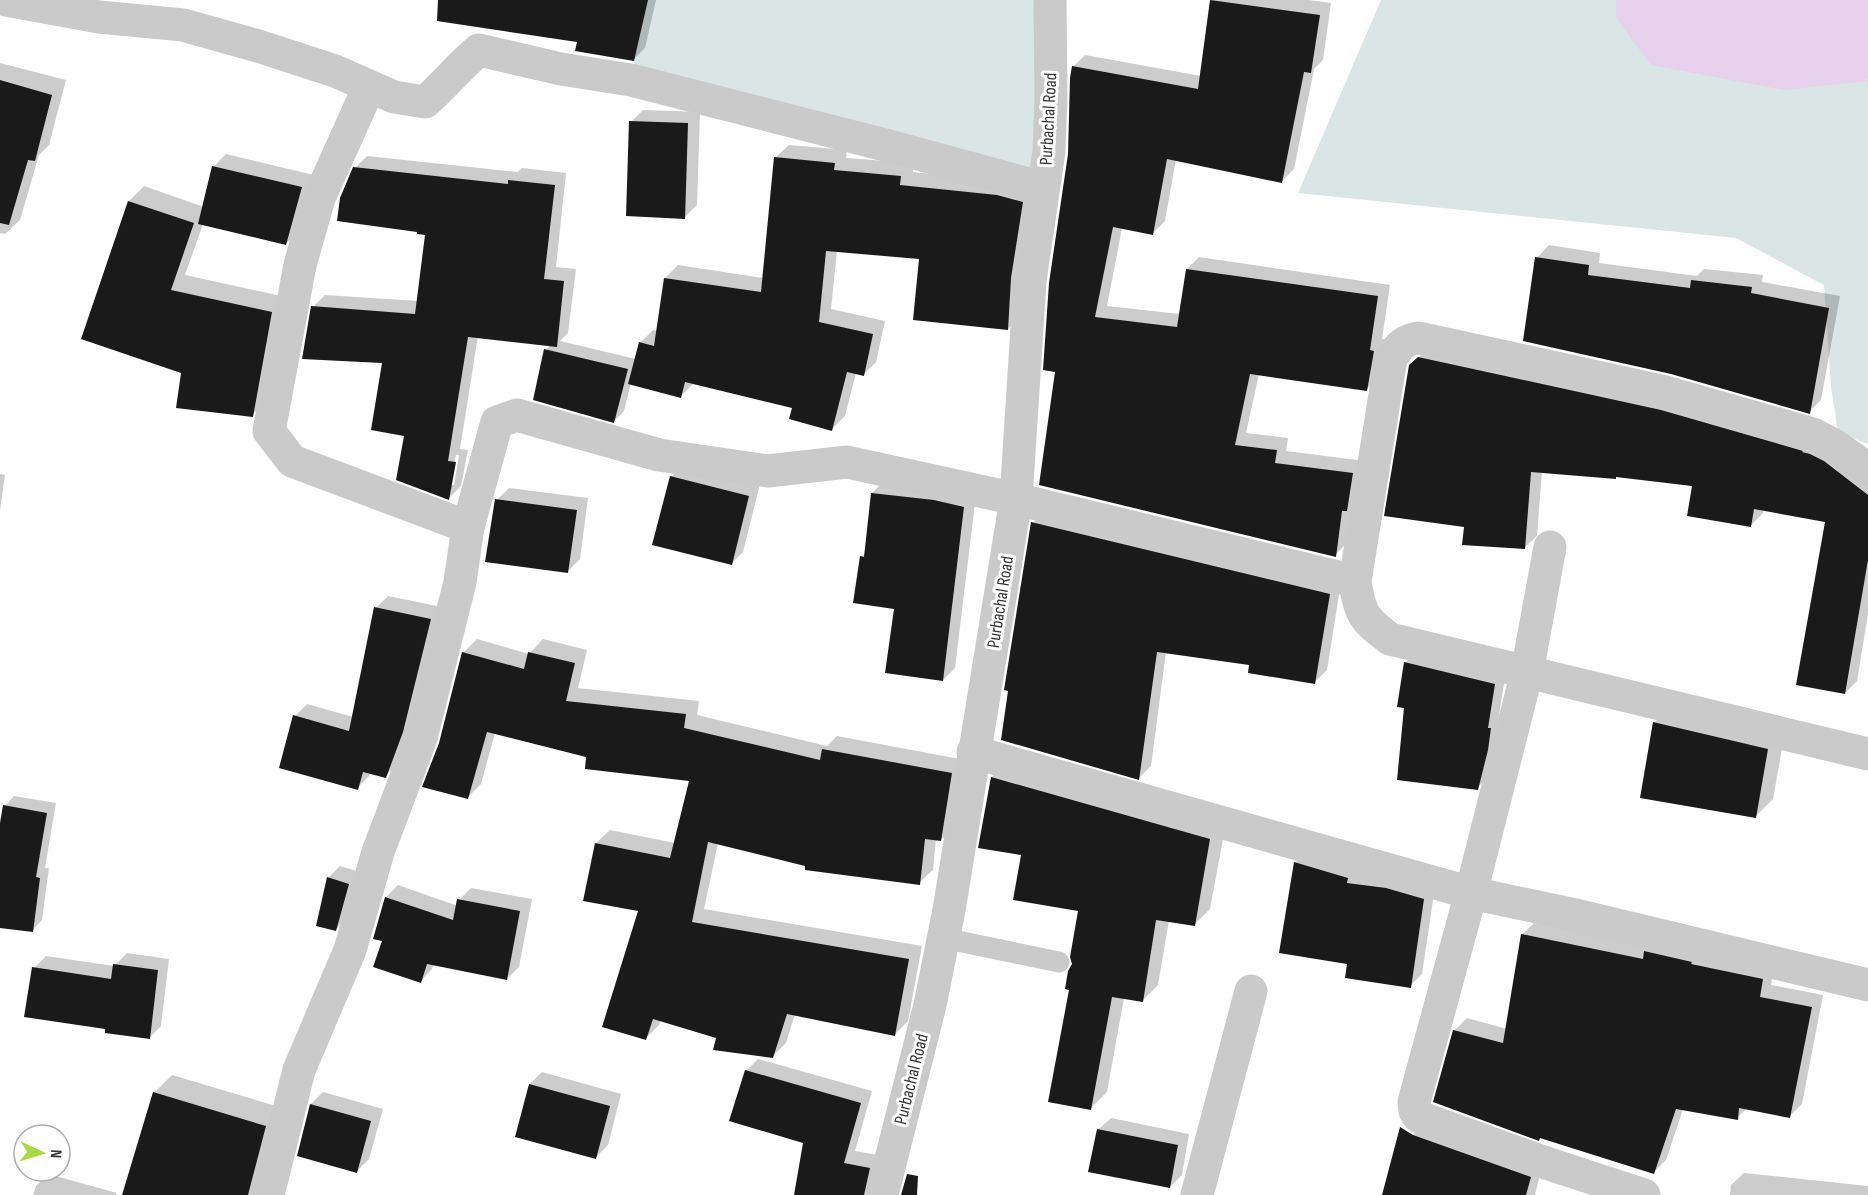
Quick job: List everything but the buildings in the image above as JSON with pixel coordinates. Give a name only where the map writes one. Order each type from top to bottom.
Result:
[{"type":"street","points":[[0,18],[5,0],[99,17],[183,25],[335,71],[394,97],[425,102],[440,90],[462,64],[478,50],[561,69],[631,80],[1043,188]]},
{"type":"street","name":"Purbachal Road","points":[[882,1195],[930,1005],[943,938],[973,752],[988,679],[1016,499],[1030,281],[1049,151],[1050,0]]},
{"type":"street","points":[[369,87],[319,198],[300,265],[269,431],[292,461],[468,527]]},
{"type":"street","points":[[1868,469],[1834,445],[1813,434],[1677,395],[1419,338],[1407,339],[1391,358],[1355,581],[1359,606],[1371,624],[1390,639],[1868,754]]},
{"type":"street","points":[[268,1195],[299,1070],[350,950],[378,852],[421,738],[460,582],[468,527],[496,422],[517,415],[659,454],[768,471],[847,462],[1016,499],[1355,581]]},
{"type":"street","points":[[1550,547],[1527,672],[1471,893],[1414,1102],[1415,1111],[1419,1117],[1546,1163],[1644,1195]]},
{"type":"street","points":[[973,752],[1471,893],[1580,916],[1868,985]]},
{"type":"street","points":[[1197,1195],[1251,991]]},
{"type":"lane","points":[[943,938],[1059,962]]},
{"type":"shaded area","points":[[643,0],[1045,0],[1044,187],[633,65],[647,3]]},
{"type":"shaded area","points":[[1381,0],[1868,0],[1868,444],[1838,432],[1831,387],[1824,285],[1736,238],[1298,193]]},
{"type":"shaded area","points":[[1616,0],[1868,0],[1868,78],[1867,81],[1784,90],[1651,65],[1616,18]]}]
